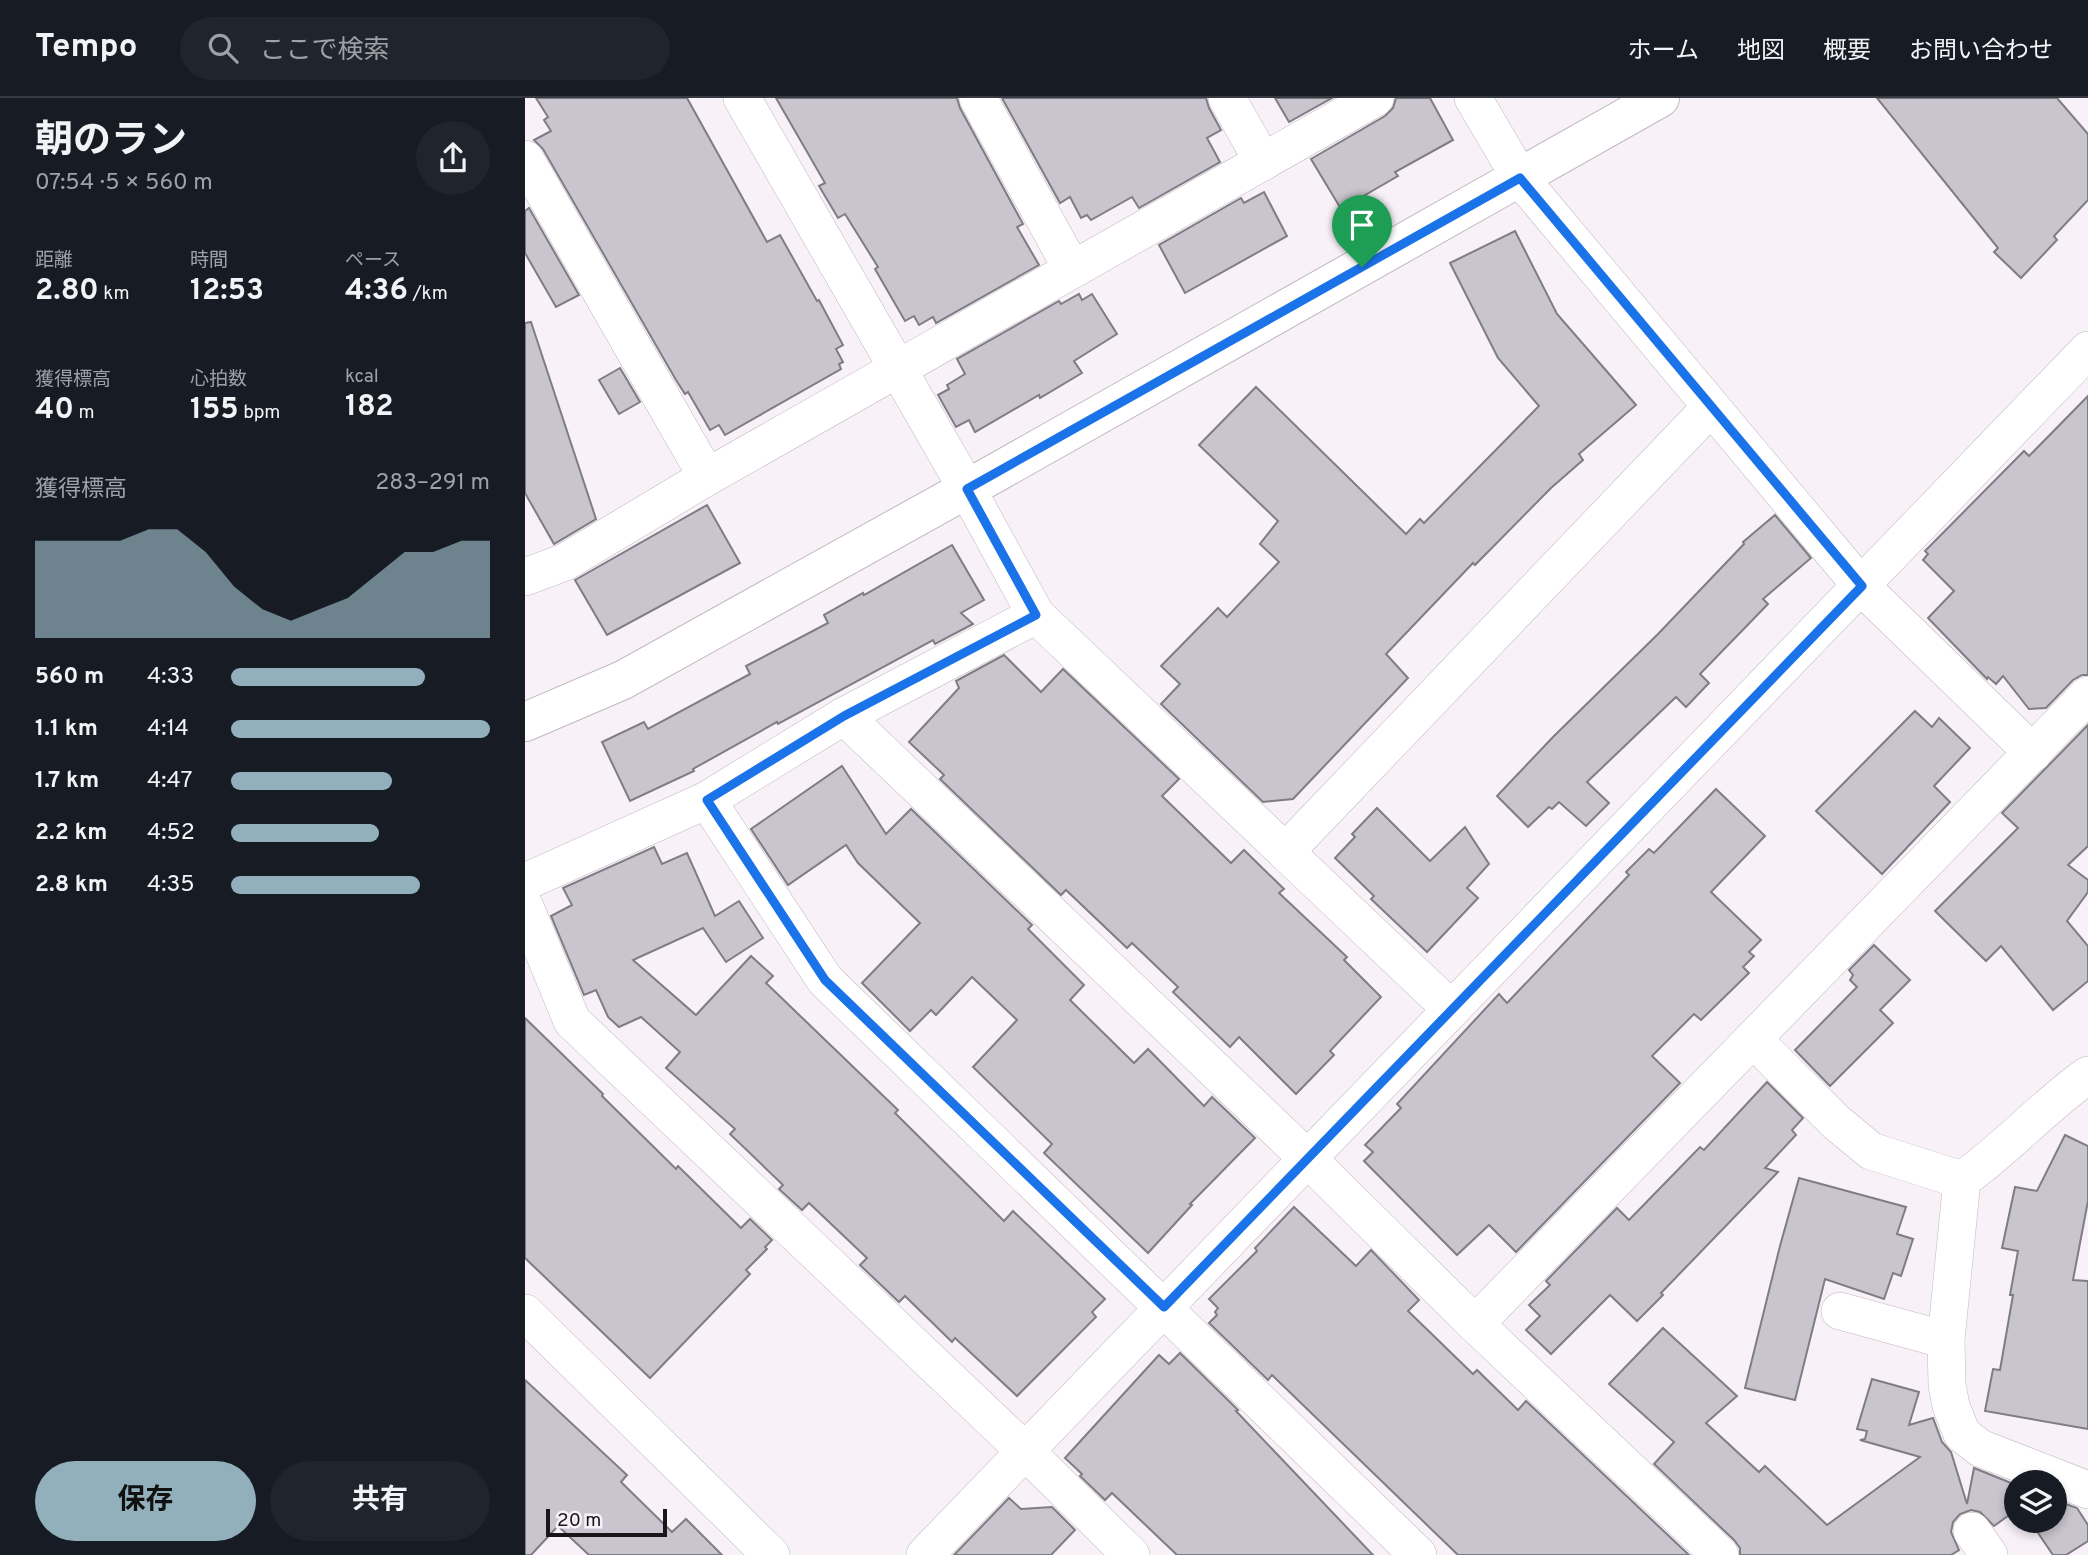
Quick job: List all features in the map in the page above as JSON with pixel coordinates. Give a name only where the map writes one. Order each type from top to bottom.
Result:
[{"type":"street","points":[[742,98],[967,489],[1036,615],[1451,1009]]},
{"type":"street","points":[[978,98],[1072,270]]},
{"type":"street","points":[[1227,98],[1263,162]]},
{"type":"street","points":[[525,577],[565,562],[707,477],[1375,98]]},
{"type":"street","points":[[1473,98],[1520,178],[1710,408],[1862,586],[2033,752]]},
{"type":"street","points":[[525,722],[623,680],[1660,98]]},
{"type":"street","points":[[525,159],[707,477]]},
{"type":"street","points":[[925,1555],[2088,350]]},
{"type":"street","points":[[1286,851],[1710,408]]},
{"type":"street","points":[[525,882],[707,800],[844,716],[1036,615]]},
{"type":"street","points":[[1475,1324],[2088,695]]},
{"type":"street","points":[[844,716],[1308,1159],[1475,1324],[1720,1555]]},
{"type":"street","points":[[707,800],[825,980],[1418,1555]]},
{"type":"street","points":[[525,907],[572,1021],[1131,1555]]},
{"type":"street","points":[[1754,1040],[1836,1122],[1871,1151],[1962,1180]]},
{"type":"street","points":[[2088,1075],[2040,1112],[1990,1160],[1962,1180],[1946,1340],[1947,1385],[1951,1406],[1962,1434],[1980,1447],[2088,1490]]},
{"type":"street","points":[[1840,1311],[1946,1340]]},
{"type":"street","points":[[525,1313],[771,1555]]},
{"type":"building","points":[[536,98],[687,98],[767,242],[780,235],[817,301],[819,300],[843,345],[836,349],[843,362],[839,364],[841,369],[725,435],[719,425],[710,430],[688,392],[685,394],[676,380],[543,149],[534,140],[551,131],[544,120],[548,117]]},
{"type":"building","points":[[776,98],[957,98],[1023,224],[1017,227],[1039,265],[936,323],[933,317],[919,325],[914,316],[905,321],[875,269],[878,267],[845,214],[838,218],[819,186],[825,183]]},
{"type":"building","points":[[1002,98],[1206,98],[1221,130],[1207,138],[1220,162],[1139,208],[1132,197],[1091,220],[1087,215],[1081,218],[1070,197],[1060,203]]},
{"type":"building","points":[[1275,98],[1332,98],[1289,122]]},
{"type":"building","points":[[1396,98],[1430,98],[1453,140],[1395,172],[1398,176],[1341,209],[1311,159],[1385,116],[1393,108]]},
{"type":"building","points":[[1877,98],[2057,98],[2088,134],[2088,200],[2054,236],[2057,240],[2021,278],[1994,252],[1998,248]]},
{"type":"building","points":[[1264,192],[1287,236],[1185,293],[1159,245],[1241,198],[1244,203]]},
{"type":"building","points":[[529,208],[579,295],[556,307],[525,253],[525,211]]},
{"type":"building","points":[[1515,231],[1557,314],[1636,405],[1579,454],[1583,460],[1551,488],[1475,565],[1473,563],[1386,654],[1408,678],[1293,799],[1263,802],[1161,704],[1180,684],[1161,666],[1218,608],[1227,617],[1279,562],[1260,544],[1278,521],[1199,445],[1256,387],[1406,534],[1420,519],[1424,523],[1539,406],[1498,358],[1450,263]]},
{"type":"building","points":[[1079,294],[1082,300],[1092,294],[1117,334],[1074,361],[1082,373],[975,432],[969,420],[956,427],[938,395],[949,389],[947,385],[965,374],[957,359],[1059,301],[1061,304]]},
{"type":"building","points":[[531,322],[596,519],[554,544],[525,493],[525,323]]},
{"type":"building","points":[[620,368],[640,402],[619,414],[599,380]]},
{"type":"building","points":[[2088,396],[2088,675],[2073,680],[2046,708],[2029,709],[2003,676],[1996,684],[1988,677],[1987,679],[1928,618],[1954,591],[1923,560],[1928,554],[1925,551],[2024,451],[2029,456]]},
{"type":"building","points":[[707,505],[740,563],[607,635],[575,580]]},
{"type":"building","points":[[1775,515],[1811,558],[1763,599],[1768,604],[1700,674],[1709,683],[1686,707],[1676,697],[1587,782],[1609,803],[1586,826],[1559,802],[1552,809],[1549,807],[1528,827],[1497,796],[1658,634],[1743,542]]},
{"type":"building","points":[[952,545],[984,600],[961,613],[973,624],[935,644],[933,640],[778,724],[777,722],[693,769],[694,771],[630,801],[602,742],[644,722],[648,729],[750,674],[746,666],[828,623],[824,615]]},
{"type":"building","points":[[1004,655],[1041,692],[1063,669],[1179,779],[1162,796],[1231,863],[1244,850],[1284,889],[1279,893],[1347,957],[1344,960],[1381,997],[1330,1051],[1334,1055],[1296,1094],[1239,1037],[1230,1047],[1173,992],[1178,987],[1132,943],[1127,948],[1066,890],[1061,895],[940,779],[944,775],[909,742],[959,688],[956,681]]},
{"type":"building","points":[[1915,711],[1932,727],[1939,718],[1970,748],[1934,786],[1950,802],[1882,874],[1816,811]]},
{"type":"building","points":[[2088,725],[2088,846],[2068,865],[2088,880],[2088,892],[2067,921],[2088,946],[2088,981],[2053,1010],[2001,946],[1986,961],[1935,911],[2018,828],[2002,813]]},
{"type":"building","points":[[842,766],[886,834],[911,809],[1032,925],[1028,929],[1084,985],[1070,1000],[1134,1063],[1148,1049],[1204,1106],[1212,1097],[1255,1138],[1190,1204],[1192,1205],[1148,1253],[1044,1153],[1052,1144],[973,1067],[1017,1020],[972,977],[936,1015],[931,1010],[910,1031],[862,983],[920,923],[858,863],[846,845],[788,885],[751,829]]},
{"type":"building","points":[[1716,789],[1765,836],[1711,892],[1761,940],[1749,952],[1754,956],[1743,967],[1749,973],[1701,1020],[1694,1014],[1652,1056],[1680,1083],[1516,1252],[1489,1225],[1457,1255],[1364,1161],[1373,1152],[1365,1145],[1401,1108],[1397,1104],[1499,994],[1507,1003],[1629,875],[1626,872],[1649,849],[1654,853]]},
{"type":"building","points":[[1377,808],[1430,861],[1465,827],[1489,864],[1467,888],[1478,898],[1427,952],[1371,899],[1374,896],[1335,858],[1355,837],[1352,834]]},
{"type":"building","points":[[654,847],[662,864],[687,853],[715,916],[739,901],[763,938],[726,962],[703,928],[633,960],[696,1015],[751,956],[773,976],[766,983],[898,1110],[895,1113],[1004,1221],[1013,1211],[1105,1299],[1092,1312],[1096,1317],[1017,1396],[955,1338],[952,1342],[905,1296],[899,1302],[860,1265],[867,1258],[809,1203],[802,1210],[779,1189],[783,1185],[730,1134],[735,1129],[666,1068],[680,1052],[641,1017],[619,1027],[608,1017],[596,990],[584,995],[551,916],[572,905],[563,888]]},
{"type":"building","points":[[1874,945],[1910,980],[1880,1010],[1893,1023],[1830,1086],[1795,1050],[1857,987],[1850,980],[1853,975],[1849,970]]},
{"type":"building","points":[[525,1018],[676,1169],[678,1166],[741,1228],[750,1219],[772,1240],[765,1247],[767,1249],[746,1270],[750,1274],[650,1378],[525,1258]]},
{"type":"building","points":[[1767,1082],[1803,1118],[1792,1130],[1796,1135],[1765,1168],[1778,1172],[1637,1321],[1610,1295],[1551,1354],[1526,1330],[1540,1316],[1529,1305],[1550,1285],[1546,1281],[1617,1208],[1629,1220],[1700,1147],[1704,1150]]},
{"type":"building","points":[[2065,1135],[2088,1146],[2088,1201],[2073,1280],[2088,1281],[2088,1429],[1985,1411],[1993,1369],[2000,1370],[2013,1295],[2010,1295],[2018,1251],[2002,1248],[2015,1187],[2037,1191]]},
{"type":"building","points":[[1799,1178],[1906,1207],[1897,1234],[1913,1239],[1901,1276],[1893,1273],[1884,1299],[1825,1279],[1795,1400],[1745,1388]]},
{"type":"building","points":[[1294,1207],[1356,1266],[1371,1250],[1419,1300],[1408,1311],[1473,1374],[1477,1370],[1518,1410],[1526,1401],[1689,1555],[1458,1555],[1272,1375],[1268,1380],[1209,1323],[1217,1315],[1215,1312],[1218,1308],[1209,1299],[1257,1251],[1255,1248]]},
{"type":"building","points":[[1663,1328],[1737,1396],[1706,1423],[1759,1472],[1765,1466],[1827,1525],[1920,1457],[1860,1440],[1865,1439],[1867,1431],[1857,1429],[1872,1379],[1919,1392],[1909,1425],[1933,1418],[1942,1442],[1951,1452],[1967,1504],[1974,1468],[2004,1480],[2004,1519],[1994,1526],[1980,1512],[1971,1510],[1960,1514],[1953,1522],[1951,1532],[1959,1550],[1951,1555],[1740,1555],[1740,1548],[1734,1540],[1654,1464],[1674,1442],[1609,1384]]},
{"type":"building","points":[[1180,1353],[1238,1410],[1236,1411],[1373,1555],[1177,1555],[1112,1493],[1105,1500],[1080,1476],[1082,1474],[1065,1458],[1159,1355],[1169,1364]]},
{"type":"building","points":[[525,1380],[627,1475],[621,1482],[672,1532],[686,1519],[722,1555],[589,1555],[558,1526],[531,1555],[525,1555]]},
{"type":"building","points":[[1009,1498],[1021,1509],[1052,1507],[1075,1530],[1051,1555],[954,1555]]},
{"type":"building","points":[[2067,1504],[2077,1508],[2088,1525],[2088,1541],[2066,1555],[2053,1555],[2038,1533],[2067,1533]]},
{"type":"route","points":[[1520,178],[1710,408],[1862,586],[1164,1307],[825,980],[707,800],[844,716],[1036,615],[967,489],[1362,267],[1520,178]]}]
